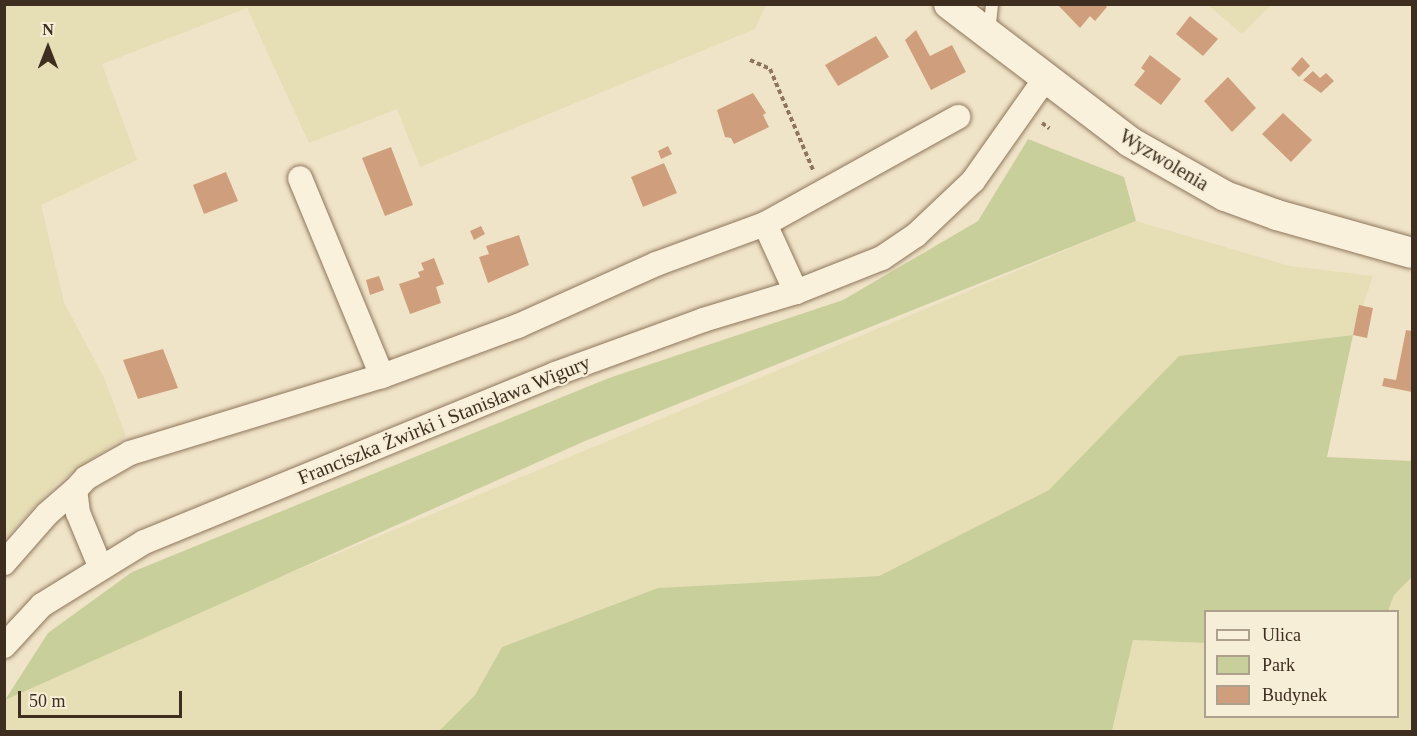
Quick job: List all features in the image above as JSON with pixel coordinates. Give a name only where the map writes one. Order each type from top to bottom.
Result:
[{"type":"street","name":"Wyzwolenia","points":[[949,4],[1131,142],[1225,196],[1277,215],[1413,253]]},
{"type":"street","name":"Franciszka Żwirki i Stanisława Wigury","points":[[4,646],[42,605],[100,566],[144,542],[533,383],[703,320],[796,292],[882,258],[916,236],[973,182],[1045,79]]},
{"type":"street","points":[[4,563],[47,514],[86,478],[130,453],[382,376],[518,326],[656,264],[765,224],[958,117]]},
{"type":"street","points":[[300,178],[382,376]]},
{"type":"street","points":[[765,224],[796,292]]},
{"type":"street","points":[[75,490],[78,513],[100,566]]},
{"type":"lane","points":[[988,35],[992,4]]},
{"type":"path","points":[[750,60],[770,69],[823,192]]},
{"type":"shaded area","points":[[5,5],[766,5],[755,29],[420,167],[397,109],[309,143],[247,8],[102,64],[137,160],[41,205],[64,302],[104,378],[126,436],[57,483],[5,538]]},
{"type":"shaded area","points":[[1208,5],[1271,5],[1242,34]]},
{"type":"shaded area","points":[[1136,221],[1290,266],[1373,276],[1353,335],[1179,356],[1050,490],[879,576],[658,588],[502,647],[475,695],[439,731],[5,731],[4,700],[269,582]]},
{"type":"shaded area","points":[[1412,577],[1412,731],[1112,732],[1133,640],[1204,643],[1204,718],[1399,718],[1399,610],[1388,610],[1394,595]]},
{"type":"green space","points":[[1028,139],[1124,177],[1136,221],[585,441],[5,700],[48,633],[132,572],[609,378],[843,300],[978,221]]},
{"type":"green space","points":[[1353,335],[1327,457],[1412,461],[1412,577],[1394,595],[1388,610],[1204,610],[1204,643],[1133,640],[1112,731],[439,731],[475,695],[502,647],[658,588],[879,576],[1049,490],[1179,356]]},
{"type":"building","points":[[1057,4],[1104,4],[1107,7],[1095,21],[1090,16],[1080,28]]},
{"type":"building","points":[[1190,16],[1218,39],[1203,56],[1176,34]]},
{"type":"building","points":[[916,30],[930,56],[952,45],[966,72],[931,90],[905,40]]},
{"type":"building","points":[[876,36],[889,57],[838,86],[825,65]]},
{"type":"building","points":[[1150,55],[1181,79],[1161,105],[1134,85],[1145,71],[1141,68]]},
{"type":"building","points":[[1302,57],[1310,66],[1299,77],[1291,69]]},
{"type":"building","points":[[1313,71],[1320,78],[1326,73],[1334,81],[1321,93],[1303,80]]},
{"type":"building","points":[[1228,77],[1256,108],[1232,132],[1204,101]]},
{"type":"building","points":[[753,93],[766,113],[763,115],[769,127],[734,144],[731,138],[725,137],[717,110]]},
{"type":"building","points":[[1283,113],[1312,140],[1291,162],[1262,134]]},
{"type":"building","points":[[668,146],[672,154],[661,159],[658,151]]},
{"type":"building","points":[[391,147],[413,205],[385,216],[362,158]]},
{"type":"building","points":[[664,163],[677,193],[643,207],[631,177]]},
{"type":"building","points":[[226,172],[238,201],[204,214],[193,185]]},
{"type":"building","points":[[481,226],[485,234],[474,240],[470,231]]},
{"type":"building","points":[[519,235],[529,265],[488,283],[479,257],[489,254],[486,246]]},
{"type":"building","points":[[434,258],[444,284],[436,287],[441,303],[410,314],[399,284],[420,277],[418,272],[424,270],[421,263]]},
{"type":"building","points":[[379,276],[384,290],[370,295],[366,280]]},
{"type":"building","points":[[1359,305],[1373,308],[1367,338],[1353,335]]},
{"type":"building","points":[[1406,330],[1412,331],[1412,392],[1382,386],[1384,378],[1396,380]]},
{"type":"building","points":[[163,349],[178,388],[138,399],[123,360]]}]
